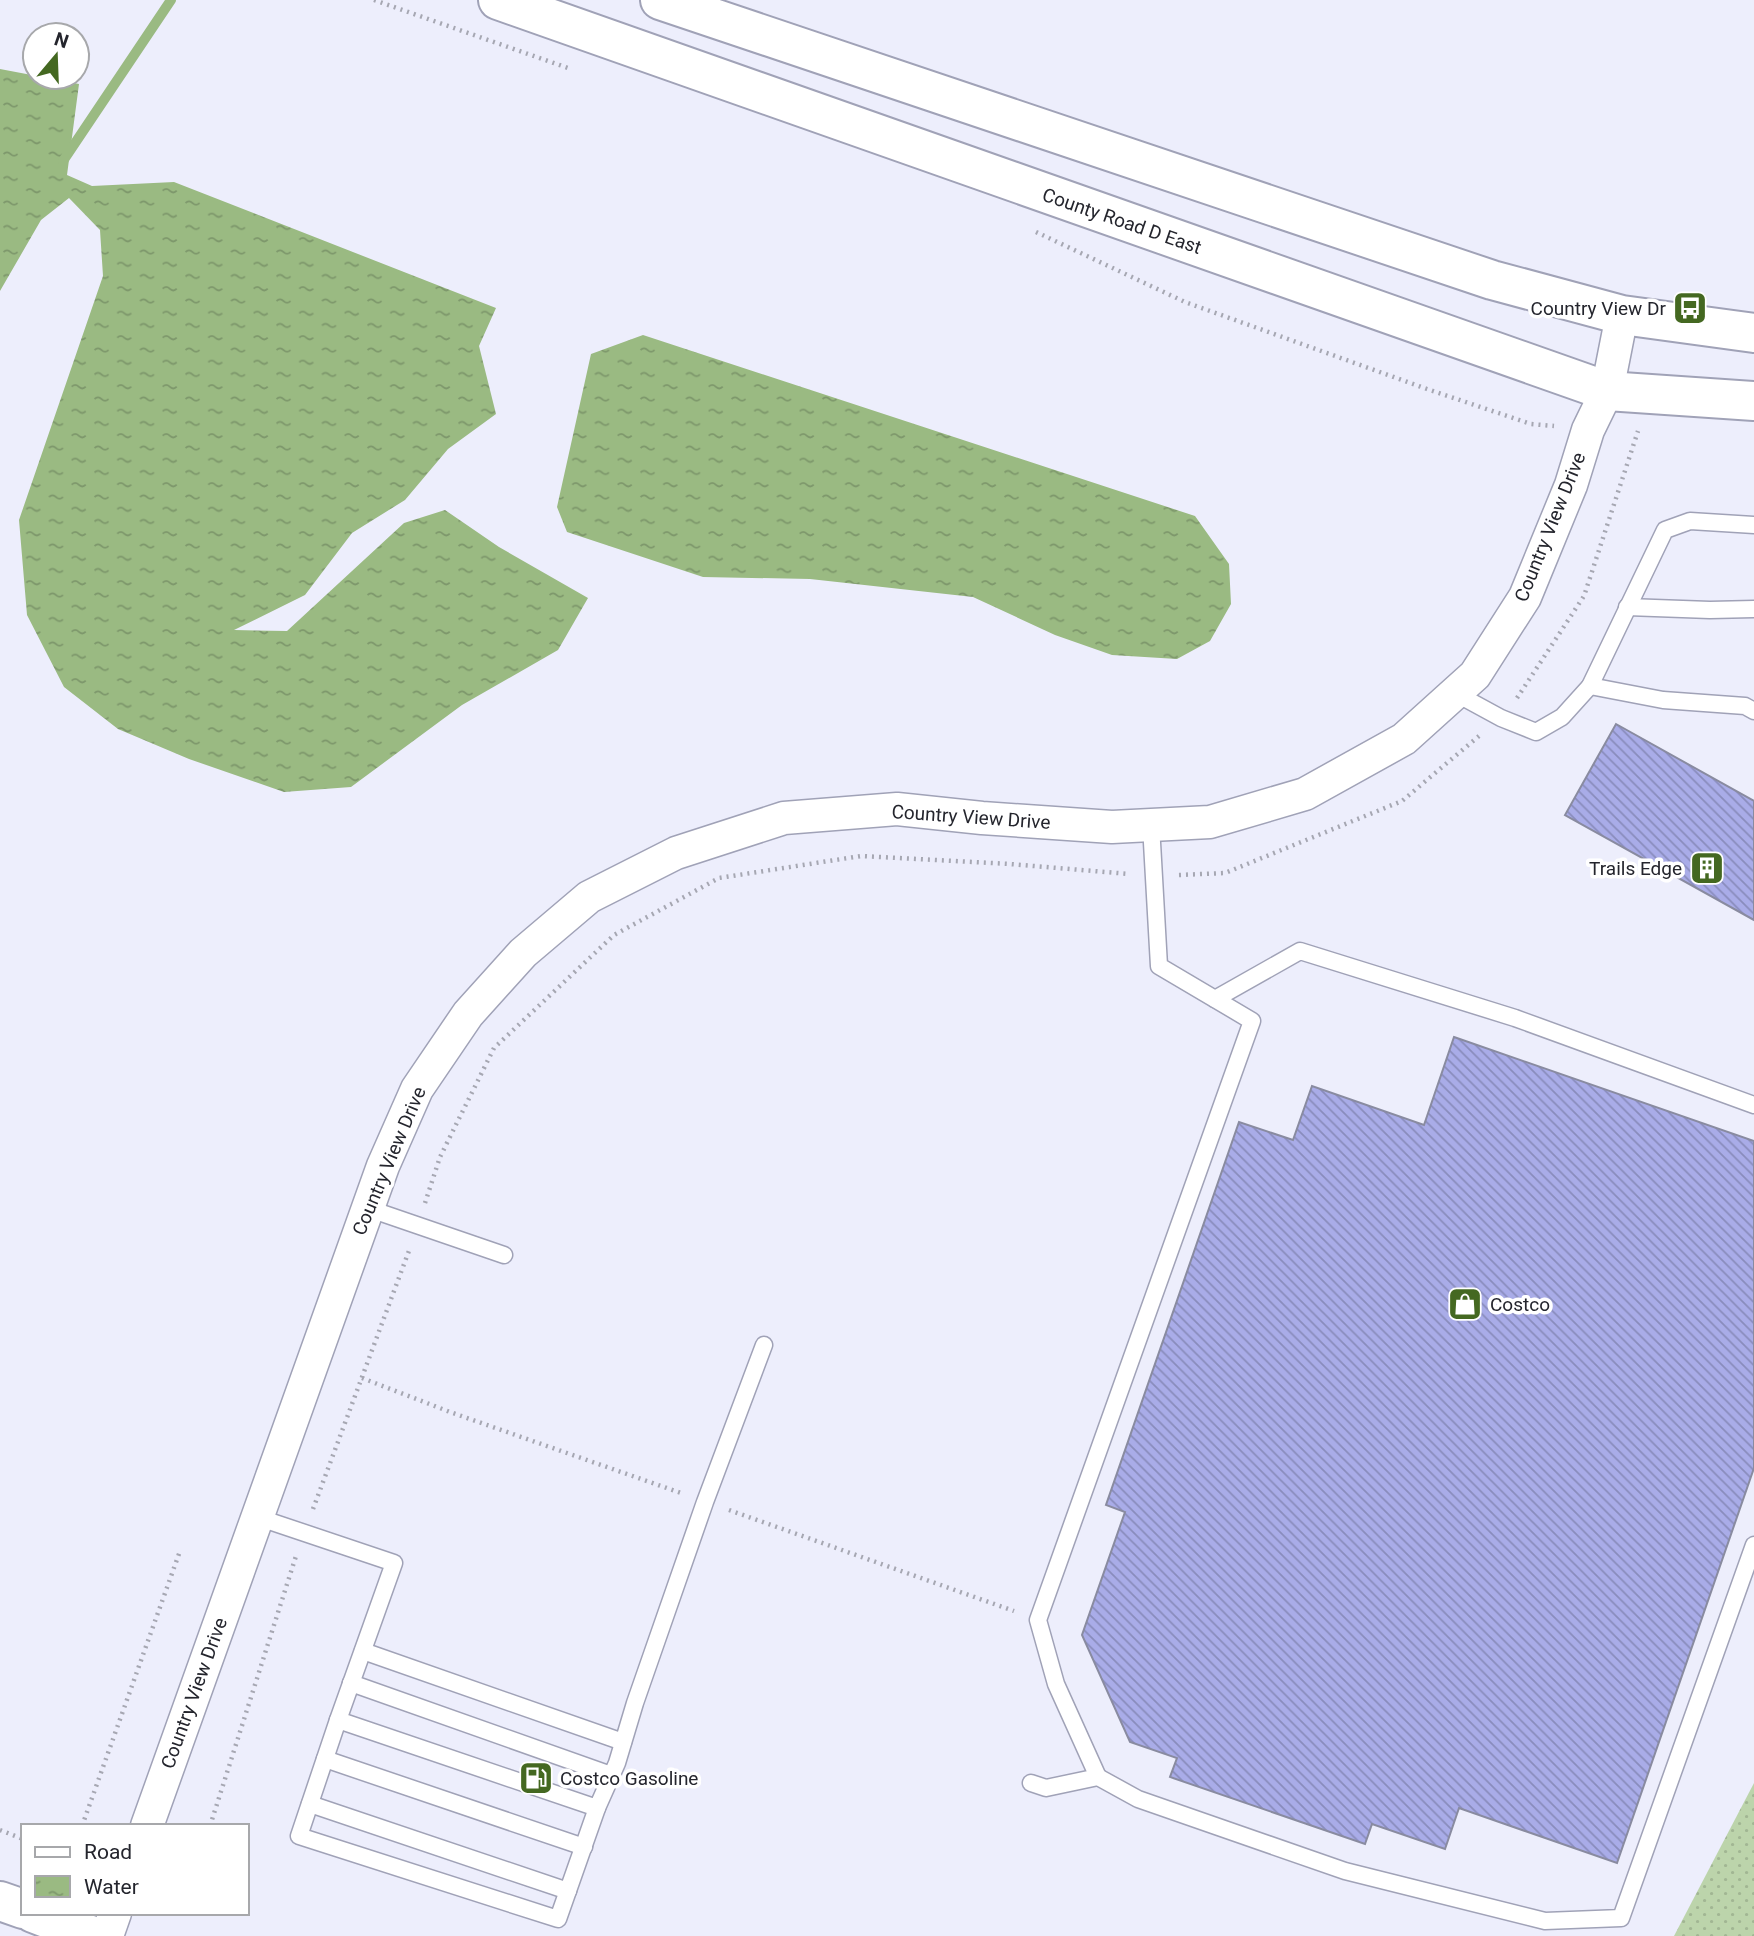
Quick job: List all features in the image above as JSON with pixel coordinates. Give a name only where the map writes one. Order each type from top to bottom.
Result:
[{"type":"street","name":"County Road D East","points":[[498,0],[1606,391],[1754,401]]},
{"type":"street","points":[[660,0],[1492,280],[1622,315],[1754,333]]},
{"type":"street","name":"Country View Drive","points":[[148,1824],[367,1208],[416,1089],[468,1014],[523,953],[589,897],[676,853],[784,818],[897,809],[1112,827],[1210,822],[1305,794],[1404,739],[1475,675],[1525,597],[1571,485],[1588,430],[1606,391],[1622,315]]},
{"type":"street","points":[[0,1901],[21,1908]]},
{"type":"street","points":[[38,1915],[93,1936]]},
{"type":"street","points":[[107,1936],[114,1915]]},
{"type":"lane","points":[[1455,693],[1501,718],[1536,732],[1562,717],[1590,686],[1665,530],[1690,522],[1754,525]]},
{"type":"lane","points":[[1627,607],[1754,609]]},
{"type":"lane","points":[[1590,686],[1663,700],[1745,706],[1754,711]]},
{"type":"lane","points":[[1151,825],[1159,966],[1252,1021],[1038,1620],[1056,1684],[1098,1777],[1138,1799],[1345,1871],[1545,1921],[1621,1918],[1754,1545]]},
{"type":"lane","points":[[1215,999],[1300,951],[1515,1018],[1754,1105]]},
{"type":"lane","points":[[367,1208],[504,1255]]},
{"type":"lane","points":[[257,1517],[394,1563],[299,1836],[558,1919],[623,1742],[705,1502],[764,1345]]},
{"type":"lane","points":[[363,1651],[623,1742]]},
{"type":"lane","points":[[351,1683],[611,1775]]},
{"type":"lane","points":[[338,1720],[597,1808]]},
{"type":"lane","points":[[325,1759],[584,1847]]},
{"type":"lane","points":[[1031,1783],[1046,1788],[1098,1777]]},
{"type":"lane","points":[[310,1804],[568,1891]]},
{"type":"path","points":[[374,0],[569,68]]},
{"type":"path","points":[[1036,232],[1185,302],[1531,424],[1588,430],[1651,431]]},
{"type":"path","points":[[211,1824],[304,1532],[418,1225],[440,1157],[494,1048],[614,935],[719,878],[861,856],[1010,864],[1154,876],[1225,873],[1402,801],[1501,718],[1522,691],[1584,596],[1638,431]]},
{"type":"path","points":[[83,1824],[180,1551]]},
{"type":"path","points":[[0,1830],[21,1838]]},
{"type":"shaded area","points":[[1754,1783],[1754,1936],[1674,1936]]},
{"type":"water","points":[[0,69],[21,73],[21,91],[78,91],[67,175],[92,186],[174,182],[496,308],[479,346],[496,414],[448,449],[405,500],[352,533],[305,595],[234,630],[287,631],[404,523],[445,510],[499,547],[588,598],[558,650],[462,705],[351,787],[284,792],[189,759],[118,729],[64,687],[27,615],[19,520],[103,276],[100,230],[69,198],[41,220],[0,291]]},
{"type":"water","points":[[643,335],[1195,516],[1229,564],[1231,604],[1210,641],[1177,659],[1112,655],[1055,635],[973,597],[810,579],[703,577],[567,532],[557,507],[591,354]]},
{"type":"building","name":"Trails Edge","points":[[1616,724],[1754,801],[1754,920],[1565,815]]},
{"type":"building","name":"Costco","points":[[1454,1037],[1754,1141],[1754,1468],[1617,1863],[1459,1808],[1445,1849],[1372,1824],[1365,1844],[1170,1777],[1177,1758],[1130,1742],[1082,1635],[1125,1512],[1106,1505],[1239,1122],[1293,1140],[1312,1086],[1424,1125]]},
{"type":"waterway","points":[[63,161],[171,0]]},
{"type":"place","name":"Country View Dr","points":[[1690,308]]},
{"type":"place","name":"Trails Edge","points":[[1707,868]]},
{"type":"place","name":"Costco","points":[[1465,1304]]},
{"type":"place","name":"Costco Gasoline","points":[[536,1778]]}]
